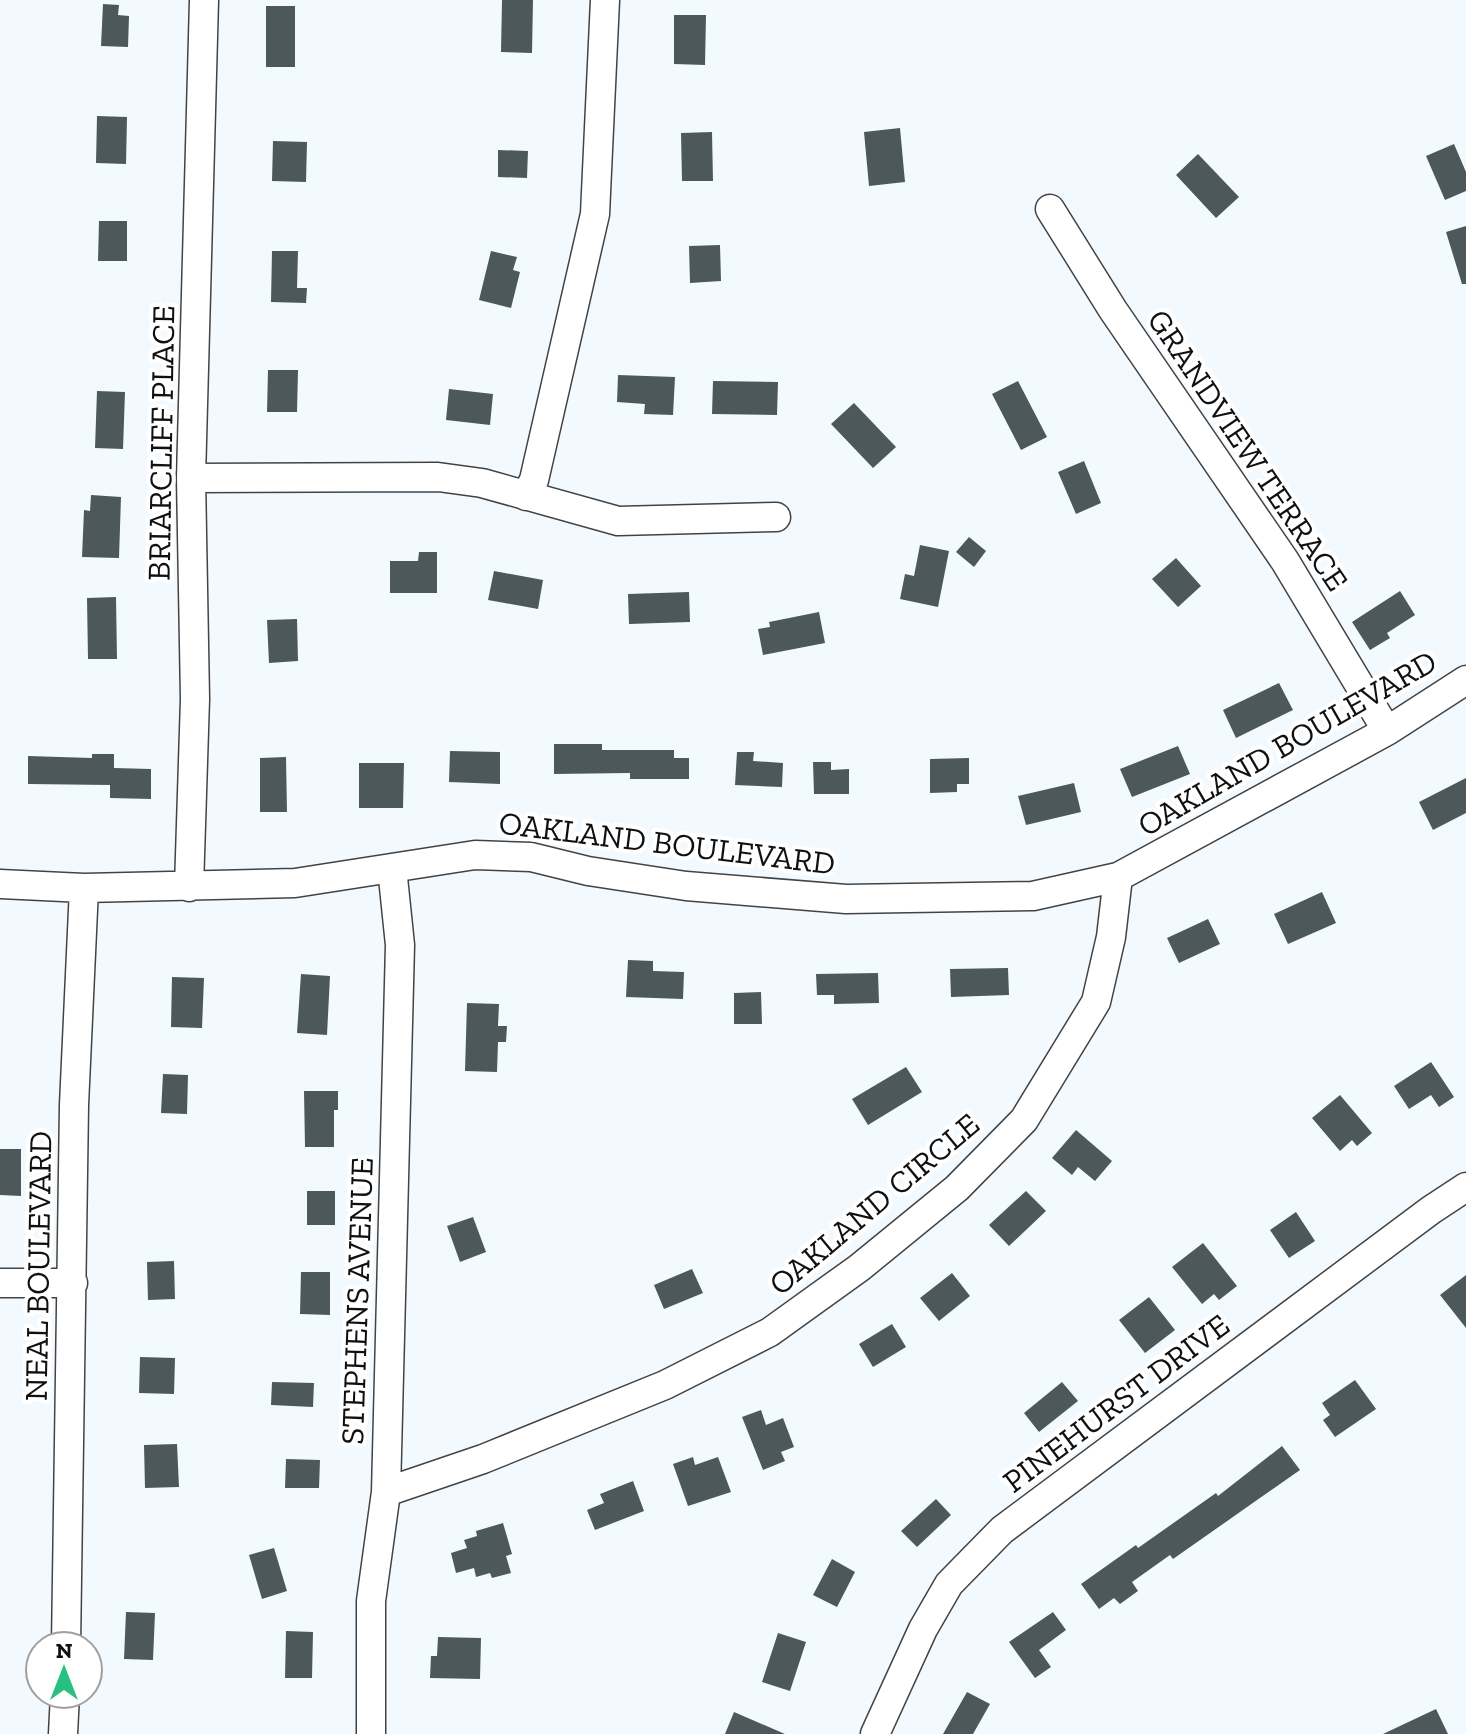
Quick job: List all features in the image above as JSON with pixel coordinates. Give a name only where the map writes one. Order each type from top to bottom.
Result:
[{"type":"street","name":"BRIARCLIFF PLACE","points":[[189,887],[195,699],[191,478],[204,0]]},
{"type":"street","points":[[526,496],[534,480],[595,214],[605,0]]},
{"type":"street","name":"GRANDVIEW TERRACE","points":[[1050,209],[1113,310],[1285,561],[1387,731]]},
{"type":"street","points":[[191,478],[438,477],[482,483],[618,521],[776,517]]},
{"type":"street","name":"OAKLAND BOULEVARD","points":[[0,884],[84,888],[295,883],[475,855],[531,857],[588,871],[686,886],[846,899],[1033,896],[1118,877],[1387,731],[1466,680]]},
{"type":"street","name":"STEPHENS AVENUE","points":[[371,1734],[371,1601],[386,1492],[400,945],[392,868]]},
{"type":"street","name":"OAKLAND CIRCLE","points":[[386,1492],[483,1459],[665,1385],[770,1332],[859,1268],[957,1188],[1024,1120],[1096,1002],[1111,937],[1118,877]]},
{"type":"street","name":"NEAL BOULEVARD","points":[[66,1630],[74,1105],[84,888]]},
{"type":"street","name":"PINEHURST DRIVE","points":[[875,1734],[923,1629],[949,1584],[1002,1530],[1466,1187]]},
{"type":"street","points":[[0,1283],[73,1283]]},
{"type":"street","points":[[63,1734],[64,1710]]},
{"type":"building","points":[[502,0],[533,0],[532,53],[501,52]]},
{"type":"building","points":[[103,4],[119,5],[118,15],[129,16],[128,47],[101,46]]},
{"type":"building","points":[[266,6],[295,6],[295,67],[266,67]]},
{"type":"building","points":[[674,15],[706,15],[705,65],[674,64]]},
{"type":"building","points":[[97,116],[127,117],[126,164],[96,163]]},
{"type":"building","points":[[900,128],[905,182],[869,186],[864,132]]},
{"type":"building","points":[[712,132],[713,181],[682,181],[681,133]]},
{"type":"building","points":[[273,141],[307,142],[306,182],[272,181]]},
{"type":"building","points":[[1454,144],[1466,172],[1466,191],[1445,200],[1426,156]]},
{"type":"building","points":[[498,150],[528,151],[527,178],[498,177]]},
{"type":"building","points":[[1198,154],[1239,197],[1216,218],[1176,175]]},
{"type":"building","points":[[99,221],[127,221],[127,261],[98,261]]},
{"type":"building","points":[[1466,226],[1466,284],[1462,284],[1446,232]]},
{"type":"building","points":[[720,245],[721,281],[690,283],[689,246]]},
{"type":"building","points":[[272,251],[298,251],[297,288],[307,288],[306,303],[271,302]]},
{"type":"building","points":[[491,251],[517,257],[513,270],[520,272],[511,308],[479,300]]},
{"type":"building","points":[[268,370],[298,370],[297,412],[267,412]]},
{"type":"building","points":[[618,375],[675,377],[673,415],[644,414],[645,404],[617,402]]},
{"type":"building","points":[[713,381],[778,382],[777,415],[712,414]]},
{"type":"building","points":[[1018,381],[1047,437],[1021,450],[992,394]]},
{"type":"building","points":[[449,389],[493,394],[490,425],[446,420]]},
{"type":"building","points":[[97,391],[125,392],[123,449],[95,448]]},
{"type":"building","points":[[854,403],[896,447],[873,468],[831,424]]},
{"type":"building","points":[[1084,461],[1101,503],[1076,514],[1058,472]]},
{"type":"building","points":[[91,495],[121,497],[119,558],[82,557],[84,510],[90,511]]},
{"type":"building","points":[[969,537],[986,551],[974,567],[956,552]]},
{"type":"building","points":[[920,545],[949,551],[938,607],[900,599],[905,574],[914,576]]},
{"type":"building","points":[[419,552],[437,552],[437,593],[390,593],[390,561],[418,561]]},
{"type":"building","points":[[1176,558],[1201,586],[1178,607],[1152,579]]},
{"type":"building","points":[[494,571],[543,580],[538,609],[488,600]]},
{"type":"building","points":[[1400,591],[1415,615],[1387,633],[1390,638],[1370,650],[1352,622]]},
{"type":"building","points":[[689,592],[690,622],[629,624],[628,594]]},
{"type":"building","points":[[116,597],[117,659],[88,659],[87,598]]},
{"type":"building","points":[[819,612],[825,643],[763,655],[758,629],[770,627],[769,622]]},
{"type":"building","points":[[297,619],[298,661],[269,663],[267,620]]},
{"type":"building","points":[[1279,683],[1293,710],[1236,738],[1223,710]]},
{"type":"building","points":[[554,744],[602,744],[602,750],[674,750],[674,758],[689,758],[689,779],[630,779],[630,773],[554,774]]},
{"type":"building","points":[[1178,746],[1190,774],[1132,797],[1120,769]]},
{"type":"building","points":[[450,751],[500,752],[500,784],[449,782]]},
{"type":"building","points":[[737,752],[754,752],[753,761],[783,763],[782,787],[735,785]]},
{"type":"building","points":[[92,754],[114,754],[114,768],[151,769],[151,799],[110,798],[110,785],[28,784],[28,756],[92,758]]},
{"type":"building","points":[[286,757],[287,812],[260,812],[260,758]]},
{"type":"building","points":[[969,758],[969,784],[957,784],[957,792],[930,793],[930,759]]},
{"type":"building","points":[[813,762],[831,762],[831,770],[849,769],[849,794],[814,794]]},
{"type":"building","points":[[359,763],[404,763],[403,808],[359,808]]},
{"type":"building","points":[[1466,778],[1466,813],[1433,830],[1419,802]]},
{"type":"building","points":[[1074,783],[1081,812],[1026,825],[1018,796]]},
{"type":"building","points":[[1322,892],[1336,923],[1288,944],[1274,914]]},
{"type":"building","points":[[1208,919],[1220,944],[1179,963],[1167,938]]},
{"type":"building","points":[[628,960],[653,961],[653,971],[684,972],[683,999],[626,997]]},
{"type":"building","points":[[1008,968],[1009,995],[951,997],[950,969]]},
{"type":"building","points":[[878,973],[879,1003],[834,1004],[834,995],[817,995],[816,974]]},
{"type":"building","points":[[301,974],[330,976],[327,1035],[297,1033]]},
{"type":"building","points":[[172,977],[204,978],[202,1028],[171,1027]]},
{"type":"building","points":[[761,992],[762,1024],[734,1024],[734,993]]},
{"type":"building","points":[[467,1003],[499,1004],[498,1026],[507,1026],[506,1042],[498,1042],[497,1072],[465,1071]]},
{"type":"building","points":[[1431,1062],[1454,1097],[1439,1107],[1431,1095],[1409,1109],[1394,1086]]},
{"type":"building","points":[[906,1067],[922,1092],[868,1125],[852,1099]]},
{"type":"building","points":[[163,1074],[188,1075],[187,1114],[161,1113]]},
{"type":"building","points":[[304,1091],[338,1091],[338,1110],[334,1110],[334,1147],[305,1147]]},
{"type":"building","points":[[1340,1095],[1372,1133],[1357,1146],[1352,1140],[1340,1151],[1312,1118]]},
{"type":"building","points":[[1076,1130],[1112,1161],[1095,1181],[1078,1167],[1072,1175],[1052,1158]]},
{"type":"building","points":[[0,1149],[21,1149],[21,1196],[0,1195]]},
{"type":"building","points":[[307,1191],[335,1191],[335,1225],[307,1225]]},
{"type":"building","points":[[1026,1191],[1046,1211],[1009,1246],[989,1225]]},
{"type":"building","points":[[1296,1212],[1315,1241],[1289,1258],[1270,1230]]},
{"type":"building","points":[[473,1217],[486,1252],[460,1262],[447,1226]]},
{"type":"building","points":[[1203,1243],[1237,1286],[1219,1300],[1214,1294],[1202,1304],[1172,1267]]},
{"type":"building","points":[[174,1261],[175,1299],[148,1300],[147,1262]]},
{"type":"building","points":[[692,1269],[703,1293],[664,1309],[654,1285]]},
{"type":"building","points":[[301,1272],[330,1272],[330,1315],[300,1314]]},
{"type":"building","points":[[952,1273],[970,1296],[939,1321],[920,1298]]},
{"type":"building","points":[[1466,1275],[1466,1328],[1440,1295]]},
{"type":"building","points":[[1149,1297],[1175,1330],[1145,1353],[1119,1320]]},
{"type":"building","points":[[892,1324],[906,1347],[873,1367],[859,1344]]},
{"type":"building","points":[[140,1357],[175,1358],[174,1394],[139,1393]]},
{"type":"building","points":[[1355,1380],[1376,1409],[1335,1437],[1323,1420],[1330,1415],[1322,1403]]},
{"type":"building","points":[[272,1382],[314,1383],[313,1407],[271,1405]]},
{"type":"building","points":[[1062,1382],[1078,1401],[1039,1432],[1024,1413]]},
{"type":"building","points":[[761,1410],[766,1425],[783,1418],[794,1447],[781,1452],[785,1461],[763,1470],[742,1417]]},
{"type":"building","points":[[177,1444],[179,1487],[145,1488],[144,1445]]},
{"type":"building","points":[[1282,1446],[1300,1470],[1173,1559],[1170,1555],[1132,1582],[1138,1591],[1120,1604],[1114,1598],[1099,1609],[1081,1584],[1216,1493],[1218,1496]]},
{"type":"building","points":[[693,1457],[695,1465],[718,1457],[731,1492],[688,1506],[673,1464]]},
{"type":"building","points":[[286,1459],[320,1460],[319,1488],[285,1488]]},
{"type":"building","points":[[633,1481],[644,1511],[595,1530],[587,1510],[604,1503],[600,1494]]},
{"type":"building","points":[[936,1499],[951,1515],[917,1547],[901,1531]]},
{"type":"building","points":[[503,1523],[512,1554],[506,1556],[511,1573],[492,1578],[490,1573],[476,1577],[474,1568],[456,1573],[451,1553],[467,1548],[464,1540],[477,1536],[476,1531]]},
{"type":"building","points":[[274,1548],[287,1591],[262,1599],[249,1555]]},
{"type":"building","points":[[832,1559],[855,1572],[837,1607],[813,1595]]},
{"type":"building","points":[[126,1612],[155,1613],[153,1660],[124,1659]]},
{"type":"building","points":[[1053,1612],[1066,1630],[1039,1650],[1051,1667],[1035,1678],[1009,1642]]},
{"type":"building","points":[[286,1631],[313,1632],[312,1678],[285,1678]]},
{"type":"building","points":[[778,1633],[806,1642],[790,1691],[762,1682]]},
{"type":"building","points":[[438,1637],[481,1638],[480,1679],[430,1678],[431,1656],[437,1656]]},
{"type":"building","points":[[967,1692],[990,1704],[973,1734],[943,1734]]},
{"type":"building","points":[[1436,1709],[1448,1734],[1383,1734]]},
{"type":"building","points":[[734,1712],[785,1734],[725,1734]]}]
